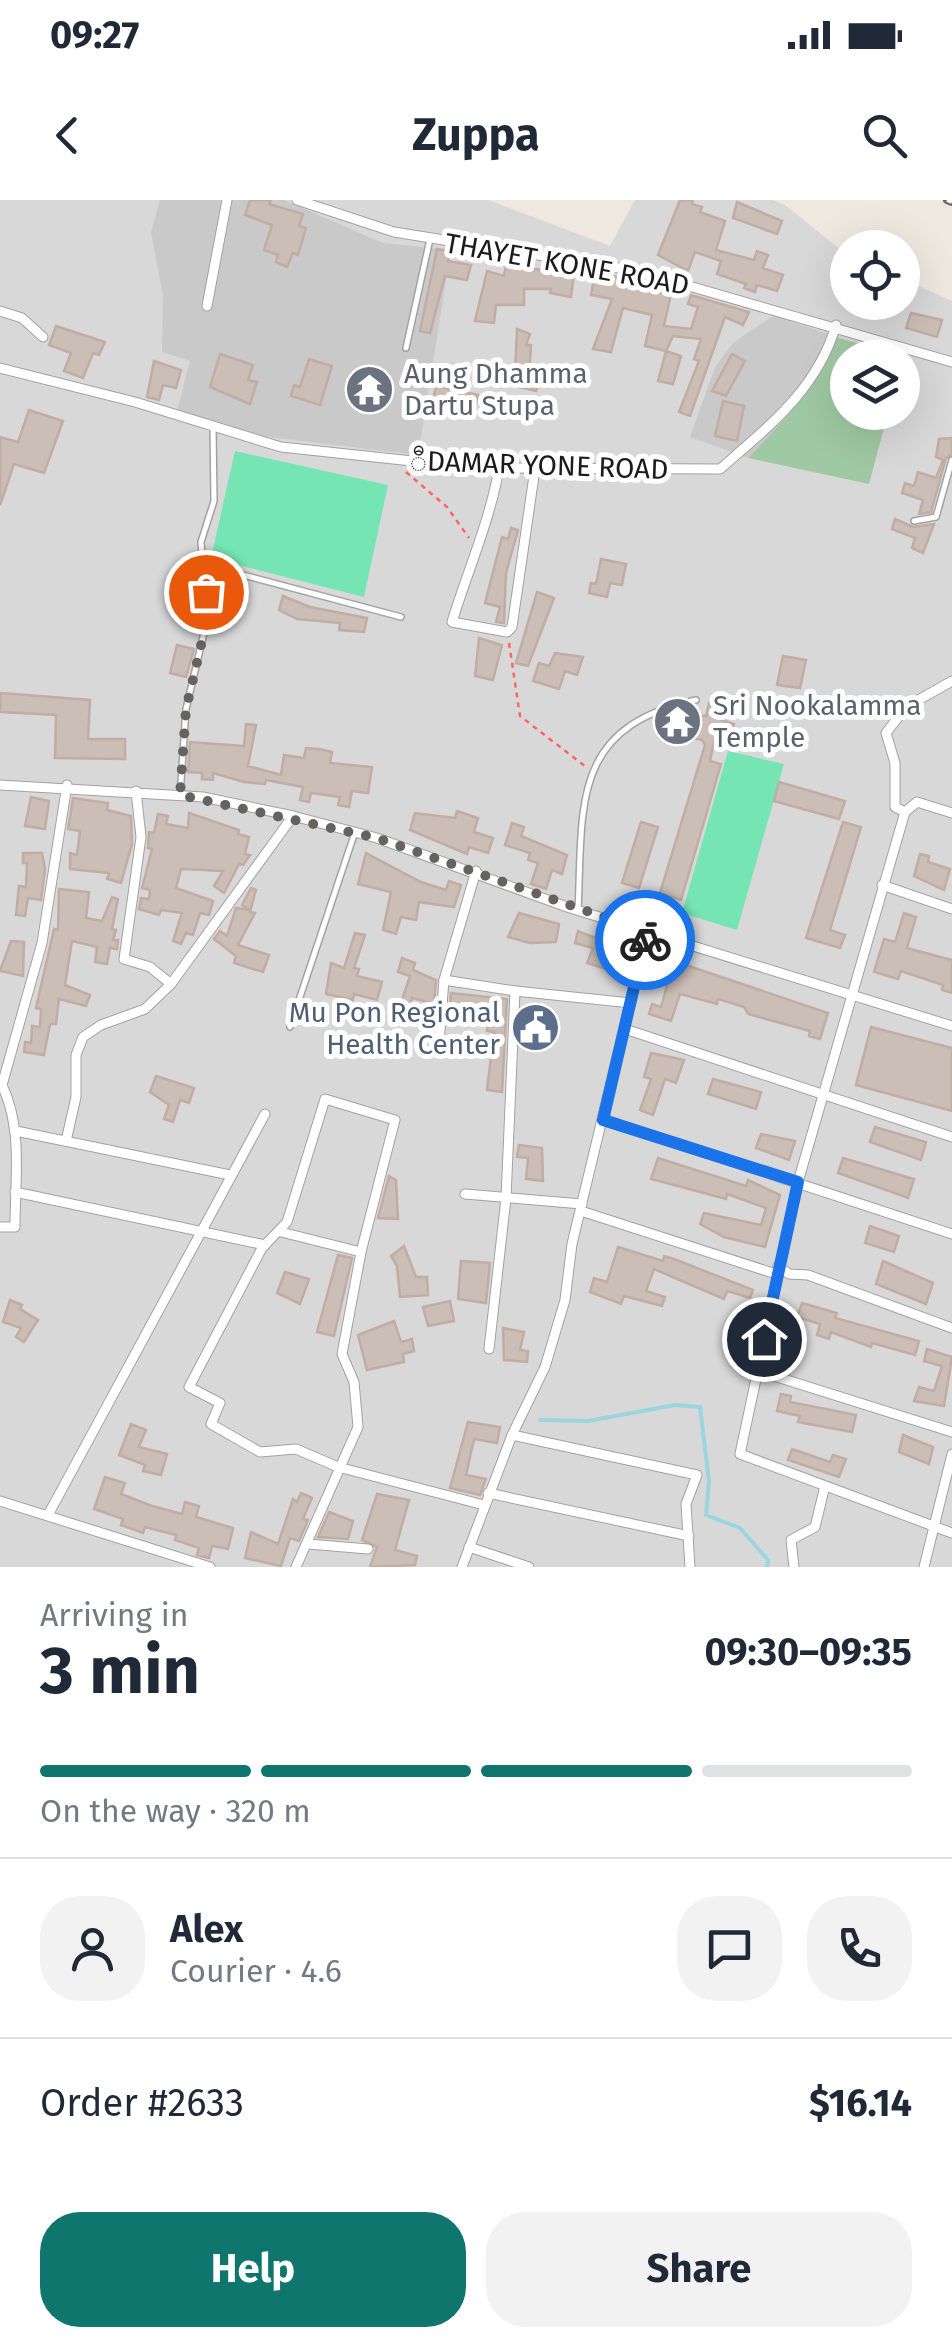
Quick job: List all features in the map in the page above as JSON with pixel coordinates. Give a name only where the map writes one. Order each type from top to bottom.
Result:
[{"type":"street","points":[[207,306],[227,200]]},
{"type":"street","name":"THAYET KONE ROAD","points":[[298,200],[394,232],[637,271],[836,325],[952,362]]},
{"type":"street","points":[[0,311],[22,318],[43,337]]},
{"type":"street","name":"ီDAMAR YONE ROAD","points":[[0,368],[281,447],[499,469],[720,469],[796,402],[826,360],[836,325]]},
{"type":"street","points":[[499,469],[484,537],[473,554],[452,622],[508,632],[512,628],[534,469]]},
{"type":"street","points":[[905,812],[895,806],[895,763],[886,734],[906,707],[952,682]]},
{"type":"street","points":[[0,784],[67,785],[180,795],[293,816],[355,832],[476,871],[578,910],[952,1026]]},
{"type":"street","points":[[0,1227],[14,1228],[16,1131],[13,1108],[2,1085],[42,942],[67,785]]},
{"type":"street","points":[[136,791],[141,837],[124,959],[150,967],[171,984]]},
{"type":"street","points":[[952,814],[917,802],[905,812],[798,1182],[740,1454],[952,1534]]},
{"type":"street","points":[[66,1142],[76,1096],[76,1055],[83,1037],[101,1025],[145,1008],[171,984],[293,816]]},
{"type":"street","points":[[439,1043],[444,980],[476,871]]},
{"type":"street","points":[[882,885],[952,908]]},
{"type":"street","points":[[462,1567],[512,1435],[545,1367],[565,1300],[572,1244],[647,932]]},
{"type":"street","points":[[444,980],[630,1003]]},
{"type":"street","points":[[489,1349],[506,1198],[515,991]]},
{"type":"street","points":[[625,1029],[952,1137]]},
{"type":"street","points":[[296,1567],[338,1467],[358,1427],[354,1382],[342,1354],[361,1252],[396,1120],[325,1099],[281,1232],[266,1245],[188,1386],[220,1403],[211,1424],[260,1452],[296,1449],[338,1467],[484,1505]]},
{"type":"street","points":[[48,1515],[265,1114]]},
{"type":"street","points":[[603,1120],[952,1234]]},
{"type":"street","points":[[16,1131],[230,1175]]},
{"type":"street","points":[[15,1192],[266,1245]]},
{"type":"street","points":[[465,1194],[582,1208],[789,1274],[808,1275],[952,1328]]},
{"type":"street","points":[[281,1232],[361,1252]]},
{"type":"street","points":[[758,1371],[952,1432]]},
{"type":"street","points":[[512,1435],[696,1475],[686,1504],[690,1567]]},
{"type":"street","points":[[924,1567],[952,1454]]},
{"type":"street","points":[[794,1567],[791,1540],[815,1527],[825,1486]]},
{"type":"street","points":[[488,1494],[688,1536]]},
{"type":"street","points":[[0,1501],[210,1567]]},
{"type":"street","points":[[308,1544],[368,1549]]},
{"type":"street","points":[[469,1548],[529,1567]]},
{"type":"lane","points":[[406,348],[430,238]]},
{"type":"lane","points":[[180,795],[186,709],[207,620],[206,565],[201,542],[214,501],[214,426]]},
{"type":"lane","points":[[914,520],[936,517],[952,460]]},
{"type":"lane","points":[[206,565],[401,618]]},
{"type":"lane","points":[[578,910],[583,812],[591,770],[613,735],[696,700]]},
{"type":"lane","points":[[290,1027],[355,832]]},
{"type":"path","points":[[394,461],[447,507],[469,537],[473,554]]},
{"type":"path","points":[[508,632],[520,716],[591,770]]},
{"type":"shaded area","points":[[0,200],[488,200],[610,246],[635,200],[773,200],[830,241],[830,320],[920,320],[920,287],[952,301],[952,1567],[0,1567]]},
{"type":"shaded area","points":[[160,200],[284,200],[383,243],[451,250],[418,455],[261,436],[177,411],[190,361],[162,352],[163,296],[151,232]]},
{"type":"shaded area","points":[[774,315],[836,337],[830,340],[827,363],[797,406],[748,458],[690,437],[715,367],[733,343]]},
{"type":"green space","points":[[829,355],[830,430],[883,430],[869,484],[748,458],[810,387]]},
{"type":"green space","points":[[235,451],[388,485],[364,597],[211,558]]},
{"type":"green space","points":[[728,751],[784,764],[737,930],[682,913]]},
{"type":"building","points":[[250,200],[271,200],[269,204],[303,214],[299,226],[306,228],[298,255],[293,253],[287,267],[276,262],[278,255],[264,250],[272,225],[245,215]]},
{"type":"building","points":[[680,200],[693,200],[692,204],[702,207],[700,212],[725,221],[716,250],[754,260],[757,251],[768,255],[763,268],[783,275],[777,291],[757,285],[755,292],[744,288],[746,284],[717,274],[721,261],[695,252],[688,271],[658,255]]},
{"type":"building","points":[[737,202],[782,221],[777,234],[733,218]]},
{"type":"building","points":[[437,249],[450,251],[448,261],[471,265],[467,280],[445,276],[430,333],[420,331]]},
{"type":"building","points":[[506,266],[574,273],[571,297],[550,293],[551,289],[524,289],[524,305],[496,305],[494,323],[475,321],[487,271],[504,276]]},
{"type":"building","points":[[595,272],[641,283],[639,291],[671,294],[664,326],[691,329],[698,307],[688,304],[691,295],[749,312],[743,325],[725,317],[690,416],[679,412],[699,361],[694,359],[701,339],[673,336],[666,351],[645,346],[652,315],[623,308],[611,352],[593,349],[612,299],[591,295]]},
{"type":"building","points":[[920,315],[942,320],[937,337],[906,328],[909,320],[920,320]]},
{"type":"building","points":[[56,326],[105,342],[99,355],[93,353],[83,378],[64,371],[71,353],[49,345]]},
{"type":"building","points":[[517,329],[530,334],[526,345],[531,345],[529,376],[540,379],[536,391],[507,384],[511,372],[515,373]]},
{"type":"building","points":[[666,351],[681,356],[673,384],[658,381]]},
{"type":"building","points":[[220,354],[253,365],[248,380],[257,382],[250,404],[210,387]]},
{"type":"building","points":[[732,354],[745,361],[726,396],[712,391]]},
{"type":"building","points":[[309,359],[332,366],[320,405],[291,396],[294,385],[300,387]]},
{"type":"building","points":[[154,361],[181,370],[176,388],[163,385],[159,400],[147,397]]},
{"type":"building","points":[[436,386],[478,395],[474,413],[432,404]]},
{"type":"building","points":[[723,401],[744,406],[737,441],[715,436]]},
{"type":"building","points":[[29,410],[63,421],[44,473],[14,464],[0,505],[0,437],[18,442]]},
{"type":"building","points":[[952,438],[952,454],[946,458],[931,512],[919,514],[923,500],[902,493],[905,483],[914,486],[918,472],[936,478],[943,460],[936,457],[939,439]]},
{"type":"building","points":[[895,519],[913,527],[934,524],[923,553],[912,548],[915,538],[892,529]]},
{"type":"building","points":[[511,528],[518,530],[506,573],[504,623],[496,622],[500,607],[485,603],[502,537],[508,539]]},
{"type":"building","points":[[601,559],[626,564],[622,585],[610,583],[607,597],[589,593],[591,583],[596,584]]},
{"type":"building","points":[[537,592],[554,598],[528,666],[516,663]]},
{"type":"building","points":[[283,596],[310,607],[367,618],[364,632],[339,630],[340,623],[297,619],[279,610]]},
{"type":"building","points":[[479,638],[502,645],[493,680],[475,676]]},
{"type":"building","points":[[177,645],[194,649],[186,677],[170,673]]},
{"type":"building","points":[[555,653],[583,657],[577,675],[565,671],[559,689],[533,681],[539,663],[549,666]]},
{"type":"building","points":[[783,656],[806,660],[800,688],[777,685]]},
{"type":"building","points":[[0,693],[90,700],[88,739],[125,739],[125,759],[55,758],[56,715],[0,712]]},
{"type":"building","points":[[709,703],[721,705],[719,719],[734,724],[729,740],[715,736],[710,761],[721,764],[681,900],[660,893],[705,745],[702,740],[669,733],[673,713],[706,716]]},
{"type":"building","points":[[246,724],[256,725],[248,766],[281,775],[284,755],[304,758],[306,748],[319,749],[332,752],[330,763],[372,767],[368,793],[352,791],[349,807],[338,805],[340,797],[311,793],[309,802],[300,800],[303,787],[266,780],[265,784],[244,782],[213,773],[213,780],[202,779],[202,773],[188,772],[190,742],[244,746]]},
{"type":"building","points":[[779,782],[845,801],[839,819],[774,801]]},
{"type":"building","points":[[31,797],[49,801],[45,829],[25,826]]},
{"type":"building","points":[[73,798],[108,803],[107,810],[131,816],[132,844],[121,883],[107,879],[109,873],[70,869],[70,853],[77,855],[80,831],[68,829]]},
{"type":"building","points":[[457,811],[478,818],[474,832],[493,838],[488,853],[469,847],[467,854],[410,830],[415,813],[455,818]]},
{"type":"building","points":[[189,813],[239,830],[238,834],[249,837],[245,854],[250,855],[243,865],[239,864],[224,893],[214,886],[223,871],[181,869],[176,888],[213,901],[209,915],[200,913],[193,935],[186,933],[181,944],[173,941],[182,913],[161,910],[159,915],[139,909],[141,898],[149,899],[150,890],[142,888],[152,849],[148,848],[149,832],[154,833],[158,814],[168,816],[166,824],[188,828]]},
{"type":"building","points":[[641,822],[658,827],[639,888],[622,883]]},
{"type":"building","points":[[843,822],[861,827],[830,930],[845,935],[840,948],[806,938]]},
{"type":"building","points":[[512,823],[524,827],[521,836],[567,855],[562,874],[552,870],[546,889],[531,884],[538,863],[528,860],[530,853],[505,845]]},
{"type":"building","points":[[23,853],[42,853],[45,869],[41,900],[28,898],[25,916],[16,915],[19,886],[26,887],[27,863],[23,863]]},
{"type":"building","points":[[366,853],[421,882],[446,890],[449,881],[461,885],[454,907],[419,902],[416,920],[401,917],[396,934],[383,930],[391,892],[358,884]]},
{"type":"building","points":[[920,854],[929,856],[928,862],[950,869],[944,890],[914,876]]},
{"type":"building","points":[[251,888],[256,890],[250,912],[255,913],[238,945],[269,955],[263,972],[234,963],[236,956],[214,939],[220,931],[227,936],[236,908],[250,910],[242,905]]},
{"type":"building","points":[[59,889],[89,892],[86,918],[102,921],[112,897],[118,899],[112,929],[116,930],[113,940],[118,940],[117,949],[110,948],[107,964],[95,962],[97,947],[72,941],[65,985],[90,995],[86,1006],[59,999],[56,1024],[50,1024],[44,1055],[24,1052],[25,1042],[31,1043],[32,1026],[40,1027],[41,1009],[36,1008],[54,929],[58,930]]},
{"type":"building","points":[[519,913],[559,924],[556,942],[530,943],[508,937]]},
{"type":"building","points":[[904,913],[916,917],[907,948],[952,960],[952,993],[942,990],[943,985],[901,971],[898,979],[874,972],[884,939],[895,942]]},
{"type":"building","points":[[578,931],[608,943],[604,956],[619,962],[616,972],[587,963],[593,948],[575,943]]},
{"type":"building","points":[[355,933],[365,935],[354,968],[359,969],[357,976],[382,982],[377,1000],[354,994],[353,1000],[326,994],[331,963],[344,968]]},
{"type":"building","points":[[11,941],[24,942],[23,976],[0,971]]},
{"type":"building","points":[[402,958],[415,963],[413,970],[436,980],[434,1004],[412,998],[410,1006],[401,1003],[410,976],[398,972]]},
{"type":"building","points":[[674,961],[828,1013],[820,1039],[809,1036],[810,1031],[748,1014],[744,1007],[718,999],[717,1004],[680,994],[671,1021],[649,1014],[652,1004],[661,1007]]},
{"type":"building","points":[[451,993],[507,999],[502,1092],[487,1090],[494,1032],[487,1031],[490,1012],[450,1007]]},
{"type":"building","points":[[871,1027],[952,1048],[952,1111],[856,1085]]},
{"type":"building","points":[[651,1053],[684,1060],[676,1083],[665,1079],[653,1115],[640,1110],[651,1079],[644,1077]]},
{"type":"building","points":[[156,1076],[194,1088],[189,1103],[180,1100],[173,1122],[164,1119],[169,1105],[150,1092]]},
{"type":"building","points":[[713,1079],[761,1092],[756,1109],[708,1094]]},
{"type":"building","points":[[875,1127],[926,1142],[921,1160],[870,1142]]},
{"type":"building","points":[[761,1134],[795,1141],[789,1160],[756,1148]]},
{"type":"building","points":[[519,1145],[542,1148],[543,1181],[526,1179],[528,1158],[517,1157]]},
{"type":"building","points":[[658,1158],[746,1186],[748,1180],[780,1195],[765,1247],[724,1237],[700,1224],[704,1213],[761,1225],[766,1208],[727,1194],[726,1199],[651,1179]]},
{"type":"building","points":[[843,1158],[914,1179],[908,1198],[838,1173]]},
{"type":"building","points":[[389,1176],[396,1180],[398,1219],[378,1218]]},
{"type":"building","points":[[870,1226],[899,1236],[894,1252],[865,1243]]},
{"type":"building","points":[[404,1246],[416,1277],[427,1277],[428,1295],[400,1297],[397,1266],[391,1256]]},
{"type":"building","points":[[618,1247],[663,1261],[664,1256],[674,1259],[753,1290],[750,1298],[727,1291],[724,1299],[654,1269],[646,1291],[665,1297],[662,1306],[624,1296],[621,1304],[590,1292],[594,1278],[607,1282]]},
{"type":"building","points":[[338,1255],[352,1258],[334,1336],[317,1332]]},
{"type":"building","points":[[461,1261],[490,1263],[486,1303],[458,1299]]},
{"type":"building","points":[[883,1261],[933,1283],[926,1304],[876,1284]]},
{"type":"building","points":[[285,1272],[309,1279],[300,1304],[277,1293]]},
{"type":"building","points":[[10,1300],[38,1320],[24,1342],[16,1337],[21,1328],[3,1322]]},
{"type":"building","points":[[450,1301],[454,1321],[428,1326],[423,1307]]},
{"type":"building","points":[[802,1303],[837,1313],[835,1318],[919,1341],[915,1355],[872,1343],[871,1347],[831,1332],[829,1339],[817,1335],[820,1324],[797,1317]]},
{"type":"building","points":[[394,1321],[401,1342],[412,1339],[414,1351],[403,1354],[404,1362],[367,1370],[358,1335]]},
{"type":"building","points":[[503,1328],[524,1332],[520,1350],[528,1351],[527,1362],[504,1360]]},
{"type":"building","points":[[927,1349],[952,1357],[944,1406],[914,1401],[919,1387],[934,1391],[942,1366],[924,1361]]},
{"type":"building","points":[[781,1394],[791,1396],[790,1402],[856,1415],[852,1432],[798,1422],[800,1416],[777,1411]]},
{"type":"building","points":[[468,1422],[500,1427],[497,1443],[474,1439],[466,1475],[486,1479],[480,1495],[450,1488]]},
{"type":"building","points":[[131,1424],[146,1430],[139,1447],[167,1454],[161,1475],[143,1471],[145,1465],[119,1455]]},
{"type":"building","points":[[903,1435],[933,1447],[929,1464],[899,1452]]},
{"type":"building","points":[[792,1449],[830,1462],[833,1455],[846,1459],[839,1477],[788,1460]]},
{"type":"building","points":[[105,1477],[125,1483],[121,1494],[152,1506],[182,1514],[185,1502],[199,1506],[196,1517],[233,1528],[228,1549],[212,1546],[209,1558],[197,1555],[199,1548],[175,1540],[176,1535],[145,1527],[143,1533],[121,1525],[123,1519],[94,1509]]},
{"type":"building","points":[[301,1493],[312,1498],[303,1519],[308,1520],[299,1541],[290,1538],[281,1566],[245,1558],[251,1532],[278,1544],[293,1499],[297,1502]]},
{"type":"building","points":[[377,1494],[409,1500],[395,1550],[417,1556],[415,1565],[370,1567],[377,1547],[362,1540]]},
{"type":"building","points":[[329,1512],[353,1521],[348,1539],[318,1537]]},
{"type":"waterway","points":[[540,1420],[588,1421],[675,1405],[700,1407],[709,1482],[706,1515],[740,1528],[768,1560],[767,1567]]},
{"type":"railway","points":[[947,200],[952,202]]},
{"type":"way so far","points":[[206,592],[207,620],[186,709],[180,795],[293,816],[377,838],[476,871],[568,908],[647,932],[645,940]]},
{"type":"place","name":"Aung Dhamma Dartu Stupa","points":[[369,389]]},
{"type":"place","name":"Sri Nookalamma Temple","points":[[678,721]]},
{"type":"place","name":"Mu Pon Regional Health Center","points":[[535,1028]]},
{"type":"route","points":[[645,940],[603,1120],[798,1182],[764,1339]]}]
